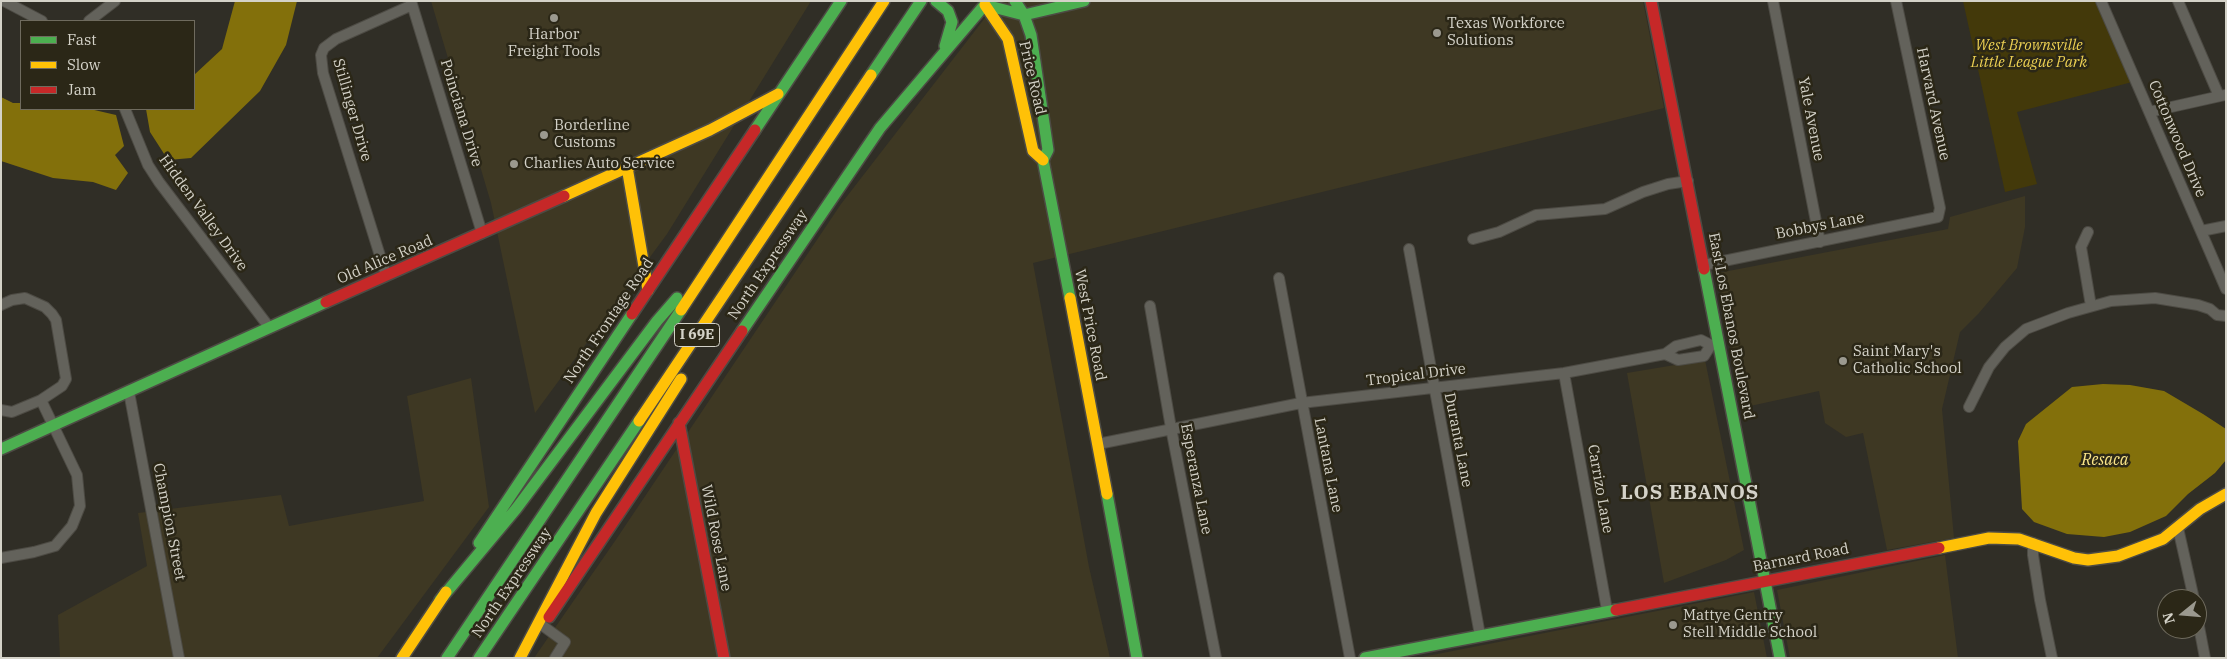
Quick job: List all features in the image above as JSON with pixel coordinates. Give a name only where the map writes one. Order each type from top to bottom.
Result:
[{"type":"main road","name":"North Frontage Road","points":[[402,658],[841,1]]},
{"type":"main road","name":"North Expressway","points":[[447,658],[730,237],[791,140],[884,1]]},
{"type":"main road","name":"North Expressway","points":[[479,658],[921,1]]},
{"type":"main road","points":[[936,1],[948,11],[952,22],[940,58]]},
{"type":"main road","name":"West Price Road","points":[[1015,1],[1024,15],[1031,35],[1048,150],[1043,160],[1137,658]]},
{"type":"main road","points":[[1023,1],[1024,15]]},
{"type":"main road","points":[[984,3],[1010,13],[1024,15],[1084,1]]},
{"type":"main road","name":"East Los Ebanos Boulevard","points":[[1651,1],[1704,265],[1715,344],[1780,658]]},
{"type":"main road","name":"North Expressway","points":[[521,658],[880,128],[984,3]]},
{"type":"main road","name":"Price Road","points":[[984,3],[1008,40],[1033,152],[1043,160]]},
{"type":"main road","name":"Old Alice Road","points":[[1,449],[710,130],[778,94]]},
{"type":"main road","points":[[627,167],[648,290]]},
{"type":"main road","points":[[440,600],[516,509],[657,322],[730,237]]},
{"type":"main road","points":[[521,658],[596,513],[714,327],[746,262]]},
{"type":"main road","name":"Wild Rose Lane","points":[[679,424],[724,658]]},
{"type":"main road","name":"Barnard Road","points":[[1365,658],[1989,538],[2011,538],[2033,543],[2074,558],[2103,559],[2149,546],[2226,494]]},
{"type":"street","points":[[4,1],[40,20]]},
{"type":"street","points":[[91,20],[115,1]]},
{"type":"street","name":"Yale Avenue","points":[[1773,1],[1820,242]]},
{"type":"street","name":"Harvard Avenue","points":[[1896,1],[1940,213]]},
{"type":"street","name":"Cottonwood Drive","points":[[2101,1],[2226,289]]},
{"type":"street","points":[[2149,112],[2223,96],[2178,1]]},
{"type":"street","name":"Poinciana Drive","points":[[411,3],[482,234]]},
{"type":"street","name":"Stillinger Drive","points":[[386,275],[323,73],[321,55],[324,48],[336,39],[411,3]]},
{"type":"street","name":"Hidden Valley Drive","points":[[125,110],[148,165],[155,176],[269,327]]},
{"type":"street","points":[[1473,239],[1499,232],[1536,215],[1605,209],[1642,192],[1668,184],[1688,181]]},
{"type":"street","name":"Bobbys Lane","points":[[1704,265],[1923,221],[1938,217],[1940,213]]},
{"type":"street","points":[[2201,231],[2226,226]]},
{"type":"street","points":[[2088,232],[2081,247],[2091,306]]},
{"type":"street","name":"Duranta Lane","points":[[1409,249],[1433,388],[1480,635]]},
{"type":"street","name":"Lantana Lane","points":[[1279,278],[1350,658]]},
{"type":"street","points":[[1,305],[12,300],[25,298],[46,307],[56,320],[65,383],[41,400],[12,412],[1,410]]},
{"type":"street","points":[[1969,407],[1989,367],[2015,338],[2040,323],[2091,306],[2125,299],[2155,298],[2198,305],[2210,309],[2217,315],[2226,316]]},
{"type":"street","name":"Esperanza Lane","points":[[1150,306],[1171,428],[1216,658]]},
{"type":"street","name":"Tropical Drive","points":[[1098,444],[1301,403],[1564,373],[1665,354],[1676,346],[1701,340],[1715,344],[1704,356],[1678,360],[1665,354]]},
{"type":"street","name":"Carrizo Lane","points":[[1564,373],[1607,610]]},
{"type":"street","name":"Champion Street","points":[[129,392],[179,658]]},
{"type":"street","points":[[1,558],[55,546],[72,526],[80,506],[77,474],[41,400]]},
{"type":"street","points":[[2178,528],[2192,589]]},
{"type":"street","points":[[2033,543],[2033,555],[2052,658]]},
{"type":"street","points":[[543,626],[565,642],[555,658]]},
{"type":"street","points":[[2201,639],[2205,658]]},
{"type":"shaded area","points":[[431,1],[811,1],[667,234],[535,413],[491,203]]},
{"type":"shaded area","points":[[998,1],[1643,1],[1664,108],[1033,263],[1089,567],[1110,658],[534,658],[615,541],[841,204]]},
{"type":"shaded area","name":"Saint Mary's Catholic School","points":[[2025,196],[2025,227],[2017,268],[1979,313],[1960,332],[1942,409],[1954,538],[1887,550],[1863,433],[1846,437],[1825,423],[1819,391],[1741,408],[1718,273],[1948,229],[1950,217]]},
{"type":"shaded area","points":[[1705,360],[1744,550],[1726,560],[1664,583],[1627,373]]},
{"type":"shaded area","points":[[471,378],[489,507],[377,658],[60,658],[58,615],[147,566],[138,513],[281,495],[289,526],[424,501],[407,396]]},
{"type":"shaded area","points":[[1945,555],[1958,658],[1790,658],[1777,590]]},
{"type":"shaded area","name":"Mattye Gentry Stell Middle School","points":[[1754,592],[1767,658],[1417,658]]},
{"type":"green space","name":"West Brownsville Little League Park","points":[[1963,1],[2101,1],[2136,81],[2017,112],[2037,184],[2005,192]]},
{"type":"water","points":[[235,1],[297,1],[286,45],[260,91],[191,158],[168,160],[150,132],[146,110],[195,110],[195,74],[222,49]]},
{"type":"water","points":[[1,97],[13,103],[20,103],[20,110],[94,110],[116,115],[124,146],[115,155],[128,173],[116,190],[93,182],[53,178],[1,161]]},
{"type":"water","name":"Resaca","points":[[2103,384],[2130,385],[2164,391],[2203,414],[2226,429],[2226,460],[2215,473],[2188,494],[2166,516],[2130,532],[2104,537],[2067,534],[2034,522],[2022,509],[2018,441],[2026,424],[2072,387]]},
{"type":"traffic: fast","points":[[755,130],[841,1]]},
{"type":"traffic: fast","points":[[871,75],[921,1]]},
{"type":"traffic: fast","points":[[936,1],[948,11],[952,22],[945,46]]},
{"type":"traffic: fast","points":[[742,331],[880,128],[988,1]]},
{"type":"traffic: fast","points":[[1015,1],[1024,15],[1031,35],[1048,150],[1043,160],[1070,298]]},
{"type":"traffic: fast","points":[[985,5],[1024,15],[1084,1]]},
{"type":"traffic: fast","points":[[1704,269],[1780,658]]},
{"type":"traffic: fast","points":[[440,600],[516,509],[657,321],[677,298]]},
{"type":"traffic: fast","points":[[1,449],[326,302]]},
{"type":"traffic: fast","points":[[447,658],[681,310]]},
{"type":"traffic: fast","points":[[479,543],[632,314]]},
{"type":"traffic: fast","points":[[479,658],[639,421]]},
{"type":"traffic: fast","points":[[1107,494],[1137,658]]},
{"type":"traffic: fast","points":[[1365,658],[1616,610]]},
{"type":"traffic: slow","points":[[681,310],[884,1]]},
{"type":"traffic: slow","points":[[985,5],[1008,39],[1033,151],[1043,160]]},
{"type":"traffic: slow","points":[[639,421],[871,75]]},
{"type":"traffic: slow","points":[[564,196],[710,130],[778,94]]},
{"type":"traffic: slow","points":[[627,167],[648,290]]},
{"type":"traffic: slow","points":[[1070,298],[1107,494]]},
{"type":"traffic: slow","points":[[520,658],[596,513],[681,379]]},
{"type":"traffic: slow","points":[[1939,548],[1989,538],[2019,539],[2074,558],[2088,560],[2118,556],[2163,539],[2200,509],[2226,494]]},
{"type":"traffic: slow","points":[[402,658],[446,592]]},
{"type":"traffic: jam","points":[[1651,1],[1704,269]]},
{"type":"traffic: jam","points":[[632,314],[755,130]]},
{"type":"traffic: jam","points":[[326,302],[564,196]]},
{"type":"traffic: jam","points":[[549,617],[742,331]]},
{"type":"traffic: jam","points":[[679,423],[724,658]]},
{"type":"traffic: jam","points":[[1616,610],[1939,548]]},
{"type":"place","name":"Harbor Freight Tools","points":[[554,18]]},
{"type":"place","name":"Texas Workforce Solutions","points":[[1437,33]]},
{"type":"place","name":"Borderline Customs","points":[[544,135]]},
{"type":"place","name":"Charlies Auto Service","points":[[514,164]]},
{"type":"place","name":"Saint Mary's Catholic School","points":[[1843,361]]},
{"type":"place","name":"Mattye Gentry Stell Middle School","points":[[1673,625]]},
{"type":"district","name":"LOS EBANOS","points":[[1690,493]]}]
